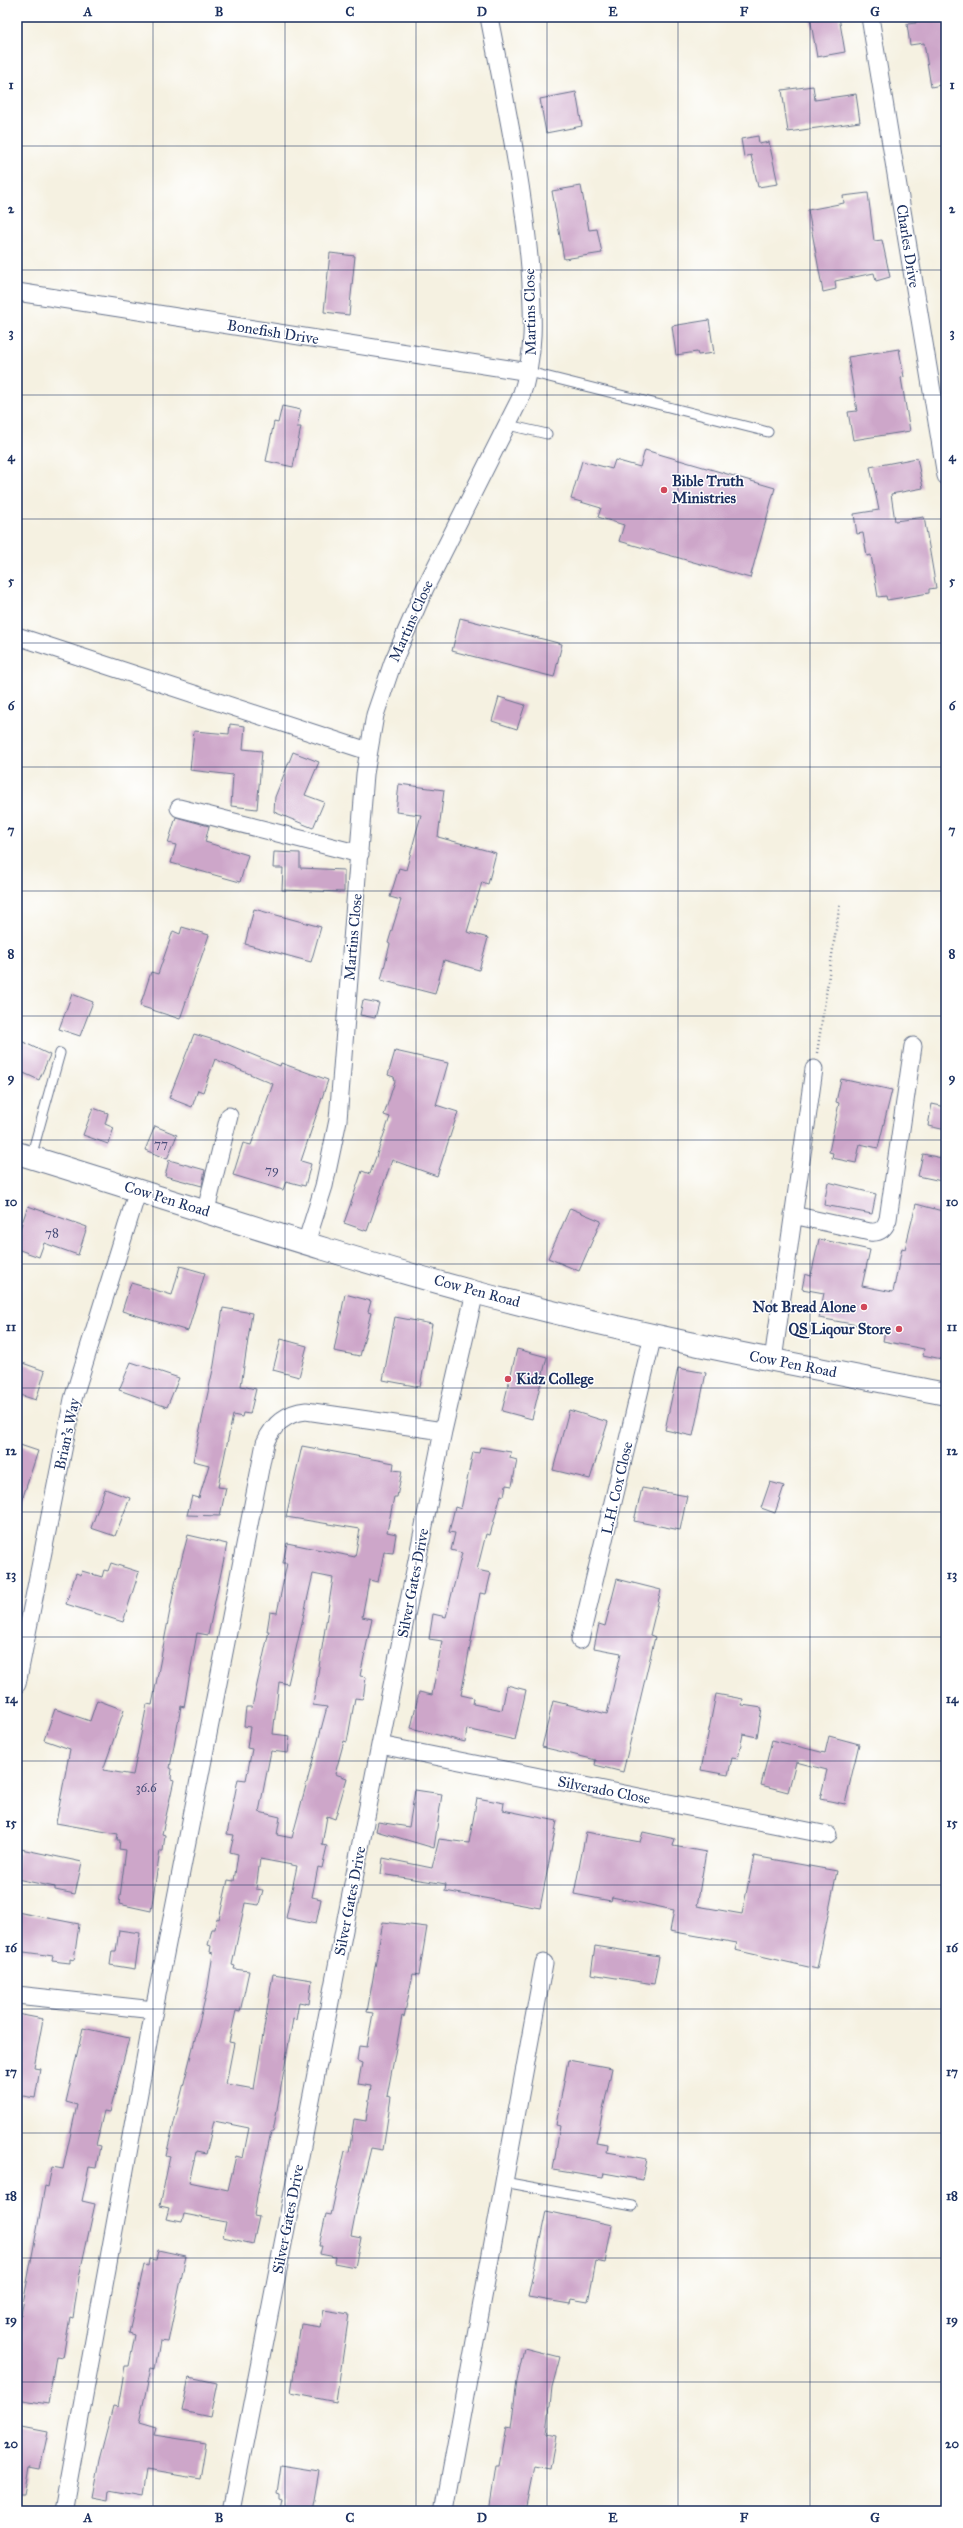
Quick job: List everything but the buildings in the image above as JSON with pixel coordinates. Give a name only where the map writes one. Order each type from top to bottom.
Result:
[{"type":"main road","name":"Cow Pen Road","points":[[24,1155],[206,1210],[306,1243],[475,1292],[653,1335],[946,1394]]},
{"type":"street","name":"Martins Close","points":[[306,1243],[324,1186],[338,1120],[368,751],[381,695],[425,588],[508,425],[520,399],[529,372],[533,338],[528,238],[518,166],[489,17]]},
{"type":"street","name":"Charles Drive","points":[[870,17],[946,476]]},
{"type":"street","name":"Bonefish Drive","points":[[17,292],[529,372]]},
{"type":"street","points":[[17,636],[368,751]]},
{"type":"street","points":[[179,808],[360,854]]},
{"type":"street","points":[[793,1215],[870,1232],[880,1231],[885,1226],[888,1219],[913,1046]]},
{"type":"street","points":[[773,1360],[814,1069]]},
{"type":"street","points":[[206,1210],[229,1116]]},
{"type":"street","name":"Brian's Way","points":[[17,1684],[73,1399],[138,1190]]},
{"type":"street","name":"Silver Gates Drive","points":[[231,2511],[443,1431],[475,1292]]},
{"type":"street","name":"L.H. Cox Close","points":[[580,1640],[653,1335]]},
{"type":"street","points":[[63,2511],[154,2010],[260,1459],[270,1433],[282,1419],[290,1415],[306,1411],[443,1431]]},
{"type":"street","name":"Silverado Close","points":[[380,1746],[828,1835]]},
{"type":"street","points":[[444,2511],[544,1963]]},
{"type":"street","points":[[17,1995],[154,2010]]},
{"type":"lane","points":[[529,372],[768,432]]},
{"type":"lane","points":[[508,425],[547,434]]},
{"type":"lane","points":[[24,1155],[60,1053]]},
{"type":"lane","points":[[504,2182],[633,2206]]},
{"type":"path","points":[[814,1069],[840,903]]},
{"type":"place","name":"Bible Truth Ministries","points":[[664,490]]},
{"type":"place","name":"Not Bread Alone","points":[[864,1307]]},
{"type":"place","name":"QS Liqour Store","points":[[899,1329]]},
{"type":"place","name":"Kidz College","points":[[508,1379]]}]
